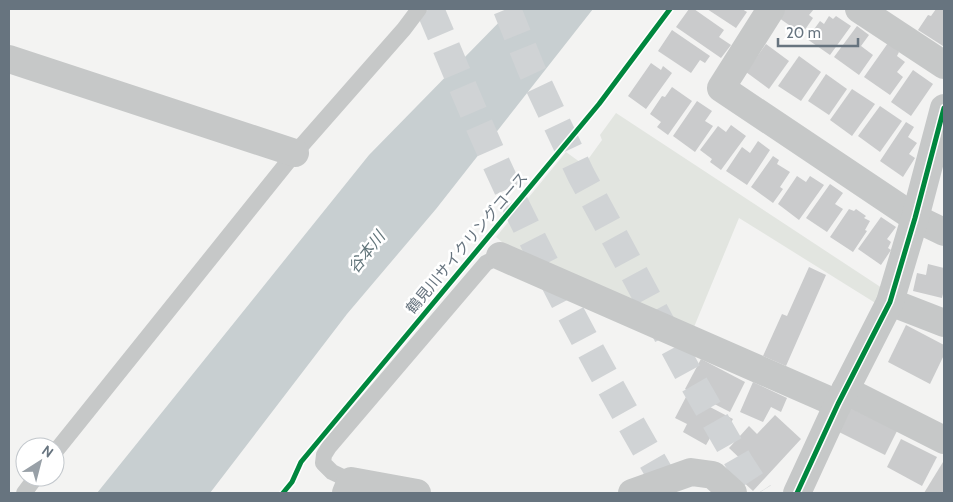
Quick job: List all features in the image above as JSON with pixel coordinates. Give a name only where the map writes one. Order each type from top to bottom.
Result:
[{"type":"street","points":[[771,9],[720,88],[915,218],[944,232]]},
{"type":"street","points":[[860,9],[944,65]]},
{"type":"street","points":[[9,59],[295,153]]},
{"type":"street","points":[[798,493],[842,397],[890,302],[915,218],[944,108]]},
{"type":"street","points":[[500,256],[944,440]]},
{"type":"street","points":[[890,302],[944,323]]},
{"type":"street","points":[[632,493],[692,472],[713,475],[733,493]]},
{"type":"street","points":[[349,487],[417,493]]},
{"type":"lane","points":[[65,440],[295,153],[404,29],[419,9]]},
{"type":"lane","points":[[349,487],[323,463],[324,455],[329,447],[486,263],[500,256]]},
{"type":"shaded area","points":[[616,113],[882,288],[877,304],[739,218],[694,327],[514,252],[496,237],[566,152],[584,165],[602,140],[600,135]]},
{"type":"water","name":"谷本川","points":[[512,9],[593,9],[436,209],[347,314],[210,493],[97,493],[369,155]]},
{"type":"building","points":[[689,9],[694,9],[724,30],[719,37],[731,45],[721,58],[676,27]]},
{"type":"building","points":[[707,9],[742,9],[747,12],[736,28]]},
{"type":"building","points":[[785,9],[814,9],[809,15],[813,18],[802,34],[779,18]]},
{"type":"building","points":[[936,9],[944,9],[943,46],[918,30],[928,15],[931,16]]},
{"type":"building","points":[[829,16],[833,19],[836,16],[851,26],[830,55],[807,39],[820,21],[824,24]]},
{"type":"building","points":[[857,26],[869,35],[861,46],[873,55],[859,75],[834,57]]},
{"type":"building","points":[[672,30],[710,56],[705,63],[700,60],[691,73],[658,51]]},
{"type":"building","points":[[888,43],[899,52],[897,56],[905,62],[897,72],[903,77],[890,95],[864,77]]},
{"type":"building","points":[[766,44],[789,61],[769,89],[746,72]]},
{"type":"building","points":[[799,56],[821,72],[801,101],[778,86]]},
{"type":"building","points":[[651,63],[661,70],[663,66],[672,73],[646,109],[628,96]]},
{"type":"building","points":[[913,70],[933,84],[911,116],[891,102]]},
{"type":"building","points":[[826,74],[847,89],[829,115],[808,101]]},
{"type":"building","points":[[672,87],[692,101],[668,135],[657,127],[661,122],[650,114],[662,96],[665,97]]},
{"type":"building","points":[[852,89],[875,104],[852,136],[830,120]]},
{"type":"building","points":[[697,101],[712,111],[705,121],[713,126],[695,152],[673,136]]},
{"type":"building","points":[[880,106],[902,121],[880,152],[858,136]]},
{"type":"building","points":[[906,122],[914,127],[908,137],[917,143],[909,154],[915,158],[903,177],[880,161]]},
{"type":"building","points":[[731,125],[746,136],[721,170],[710,162],[712,159],[700,150],[718,126],[726,132]]},
{"type":"building","points":[[758,141],[770,150],[747,185],[726,171],[742,147],[750,153]]},
{"type":"building","points":[[773,156],[779,160],[777,164],[790,172],[780,187],[783,189],[773,203],[751,187]]},
{"type":"building","points":[[797,176],[806,182],[810,176],[824,185],[799,220],[778,204]]},
{"type":"building","points":[[830,184],[843,193],[835,204],[843,209],[827,232],[806,218]]},
{"type":"building","points":[[849,209],[854,211],[856,209],[866,216],[864,218],[870,221],[865,230],[867,231],[853,252],[830,237]]},
{"type":"building","points":[[881,217],[896,227],[887,239],[891,242],[888,248],[891,250],[881,265],[858,249]]},
{"type":"building","points":[[928,264],[944,268],[942,298],[913,291],[917,273],[926,275]]},
{"type":"building","points":[[809,267],[826,275],[786,366],[763,356],[782,314],[787,316]]},
{"type":"building","points":[[906,325],[944,345],[944,355],[930,384],[888,362]]},
{"type":"building","points":[[701,359],[745,382],[730,412],[685,389]]},
{"type":"building","points":[[753,382],[787,398],[781,412],[771,407],[763,422],[740,412]]},
{"type":"building","points":[[687,395],[733,419],[720,443],[710,438],[706,445],[683,432],[687,424],[675,418]]},
{"type":"building","points":[[851,408],[897,431],[885,455],[839,432]]},
{"type":"building","points":[[775,415],[801,439],[753,491],[739,478],[749,467],[729,448],[749,426],[757,434]]},
{"type":"building","points":[[901,439],[937,457],[922,486],[887,467]]},
{"type":"building","points":[[943,462],[944,493],[924,493]]},
{"type":"tunnel","points":[[430,9],[493,158],[534,243],[591,351],[671,493]]},
{"type":"tunnel","points":[[507,9],[532,71],[581,175],[689,375],[759,493]]},
{"type":"cycle path","name":"鶴見川サイクリングコース","points":[[283,493],[292,482],[301,462],[599,104],[670,9]]},
{"type":"cycle path","points":[[797,493],[838,404],[890,302],[915,218],[944,108]]}]
